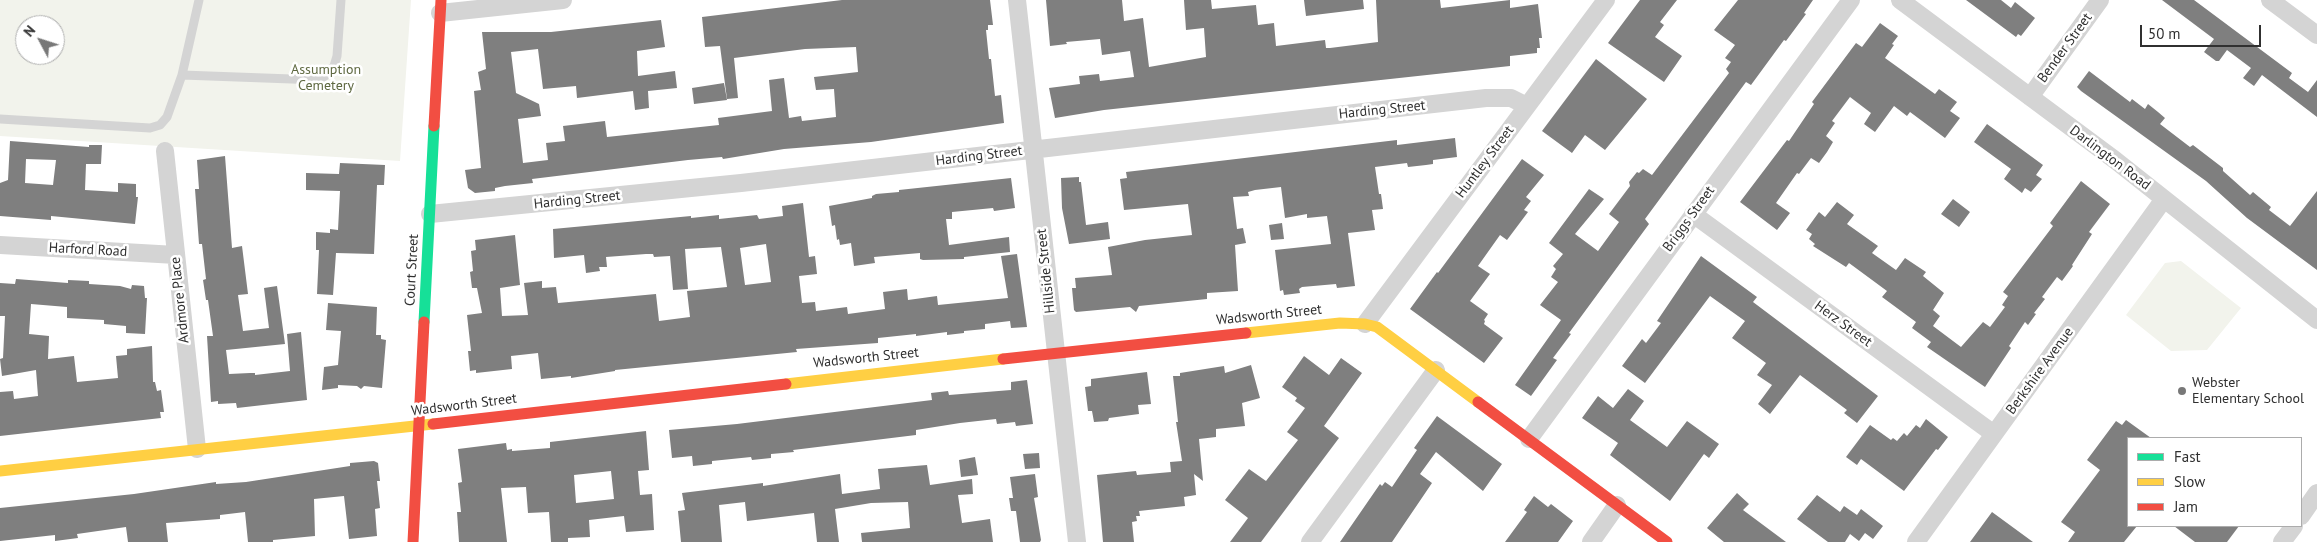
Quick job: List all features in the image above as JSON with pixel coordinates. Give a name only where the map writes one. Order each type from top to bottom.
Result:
[{"type":"street","points":[[440,7],[563,0]]},
{"type":"street","name":"Hillside Street","points":[[1017,0],[1077,542]]},
{"type":"street","name":"Huntley Street","points":[[1365,324],[1606,0]]},
{"type":"street","name":"Briggs Street","points":[[1528,439],[1851,0]]},
{"type":"street","name":"Darlington Road","points":[[1900,0],[2164,199],[2317,320]]},
{"type":"street","name":"Bender Street","points":[[2030,97],[2100,0]]},
{"type":"street","points":[[2270,0],[2317,35]]},
{"type":"street","name":"Court Street","points":[[414,542],[440,7]]},
{"type":"street","name":"Harding Street","points":[[430,214],[741,183],[1486,98],[1511,98],[1527,106]]},
{"type":"street","name":"Ardmore Place","points":[[165,151],[197,449]]},
{"type":"street","name":"Berkshire Avenue","points":[[1916,542],[2164,199]]},
{"type":"street","name":"Herz Street","points":[[1693,214],[1994,434]]},
{"type":"street","name":"Harford Road","points":[[0,245],[176,254]]},
{"type":"street","name":"Wadsworth Street","points":[[0,471],[419,426],[1055,353],[1340,323],[1365,324],[1377,327],[1667,542]]},
{"type":"street","points":[[1310,542],[1436,370]]},
{"type":"street","points":[[2302,515],[2317,493]]},
{"type":"street","points":[[1591,542],[1617,505]]},
{"type":"street","points":[[2283,541],[2293,527]]},
{"type":"lane","points":[[0,119],[150,128],[160,126],[167,116],[182,75],[199,0]]},
{"type":"lane","points":[[182,75],[319,80],[328,74],[334,66],[337,56],[341,0]]},
{"type":"green space","name":"Assumption Cemetery","points":[[0,0],[411,0],[400,161],[0,136]]},
{"type":"green space","points":[[2181,261],[2241,308],[2207,350],[2171,351],[2126,315],[2165,263]]},
{"type":"building","points":[[842,0],[990,0],[993,25],[988,25],[988,30],[986,30],[989,59],[991,59],[995,96],[1001,95],[1004,123],[871,142],[784,149],[723,159],[722,157],[688,160],[532,179],[533,183],[495,188],[495,191],[475,193],[468,188],[465,170],[481,168],[474,91],[481,90],[478,72],[486,69],[482,32],[551,32],[661,20],[665,47],[637,51],[638,76],[675,71],[677,88],[648,91],[649,108],[635,110],[633,91],[577,98],[576,86],[543,89],[538,49],[511,52],[516,93],[539,104],[541,116],[518,119],[523,163],[548,160],[546,143],[565,141],[563,126],[605,121],[607,137],[719,125],[718,118],[772,111],[769,80],[784,78],[789,118],[801,116],[802,121],[836,117],[834,89],[816,90],[814,77],[858,72],[856,47],[805,49],[734,58],[738,98],[727,99],[720,46],[705,47],[702,17]]},
{"type":"building","points":[[1046,0],[1122,0],[1124,21],[1143,18],[1149,67],[1206,57],[1204,28],[1186,30],[1184,0],[1211,0],[1212,9],[1256,5],[1258,25],[1274,23],[1276,46],[1325,40],[1326,48],[1330,48],[1378,42],[1376,0],[1440,0],[1441,8],[1510,0],[1510,8],[1538,4],[1542,38],[1539,38],[1540,48],[1537,48],[1537,53],[1510,56],[1510,66],[1104,110],[1055,118],[1049,88],[1080,84],[1079,76],[1099,74],[1100,81],[1134,77],[1130,51],[1102,55],[1100,39],[1066,42],[1067,44],[1050,46]]},
{"type":"building","points":[[1304,0],[1363,0],[1364,9],[1306,16]]},
{"type":"building","points":[[1640,0],[1677,0],[1660,22],[1664,25],[1655,37],[1682,56],[1664,82],[1608,43]]},
{"type":"building","points":[[1738,0],[1813,0],[1804,13],[1806,14],[1786,41],[1784,40],[1751,85],[1746,82],[1645,219],[1649,224],[1569,333],[1571,334],[1553,358],[1557,360],[1531,396],[1515,385],[1561,320],[1540,305],[1558,282],[1551,277],[1556,269],[1553,266],[1563,254],[1549,243],[1589,189],[1604,199],[1575,234],[1598,251],[1619,222],[1609,214],[1630,186],[1629,182],[1637,172],[1639,173],[1643,169],[1652,175],[1729,73],[1726,69],[1731,62],[1725,58],[1735,45],[1714,30]]},
{"type":"building","points":[[1966,0],[2001,0],[2011,8],[2015,2],[2035,18],[2021,36],[2018,34],[2016,37]]},
{"type":"building","points":[[2162,0],[2194,0],[2292,73],[2289,78],[2308,92],[2317,80],[2317,117],[2262,75],[2254,86],[2243,78],[2251,68],[2227,50],[2219,61],[2216,61],[2204,52],[2214,39]]},
{"type":"building","points":[[1880,23],[1898,36],[1885,58],[1935,94],[1939,89],[1957,102],[1950,111],[1960,118],[1945,138],[1910,112],[1907,116],[1894,106],[1875,132],[1864,124],[1871,113],[1850,97],[1832,121],[1835,123],[1826,136],[1833,142],[1827,152],[1819,163],[1811,158],[1799,174],[1797,173],[1776,203],[1790,213],[1777,230],[1740,202],[1787,140],[1789,141],[1814,104],[1812,102],[1856,43],[1862,47]]},
{"type":"building","points":[[1596,59],[1647,99],[1605,150],[1585,135],[1572,153],[1542,131]]},
{"type":"building","points":[[2089,71],[2130,102],[2132,99],[2145,109],[2148,104],[2165,118],[2160,124],[2190,147],[2193,145],[2223,168],[2223,171],[2250,195],[2253,192],[2271,207],[2269,210],[2290,226],[2317,191],[2317,270],[2247,218],[2206,181],[2081,91],[2077,87]]},
{"type":"building","points":[[724,83],[727,100],[694,104],[692,88]]},
{"type":"building","points":[[1987,124],[2043,165],[2036,175],[2042,179],[2031,192],[2025,188],[2022,193],[2004,179],[2011,169],[1974,142]]},
{"type":"building","points":[[1455,138],[1457,157],[1433,160],[1433,164],[1426,165],[1408,167],[1407,163],[1375,167],[1383,209],[1372,210],[1375,230],[1348,233],[1355,286],[1337,288],[1336,284],[1302,287],[1299,289],[1300,293],[1284,295],[1283,290],[1280,291],[1275,250],[1331,244],[1327,216],[1307,218],[1307,214],[1285,218],[1281,187],[1255,190],[1248,192],[1249,196],[1233,197],[1237,229],[1243,228],[1246,243],[1235,245],[1238,291],[1207,293],[1207,299],[1139,306],[1136,312],[1130,307],[1076,312],[1074,310],[1072,288],[1076,288],[1075,278],[1112,275],[1108,247],[1145,240],[1192,235],[1188,204],[1124,210],[1120,179],[1127,178],[1126,172],[1397,140],[1397,145]]},
{"type":"building","points":[[10,141],[89,147],[89,145],[102,145],[101,164],[86,164],[85,190],[118,192],[118,183],[136,184],[136,197],[138,197],[135,224],[51,216],[51,220],[0,216],[0,183],[8,180]],"holes":[[[26,159],[56,160],[53,185],[25,183]]]},
{"type":"building","points":[[225,156],[232,248],[242,246],[248,294],[238,295],[243,331],[269,328],[264,288],[277,286],[285,344],[226,350],[229,374],[255,373],[255,375],[290,371],[287,334],[301,332],[307,400],[237,408],[236,403],[218,404],[218,401],[211,402],[207,336],[213,336],[203,280],[206,279],[202,244],[199,244],[195,189],[199,189],[197,160]]},
{"type":"building","points":[[1522,159],[1544,175],[1526,197],[1531,201],[1524,210],[1528,212],[1507,240],[1500,235],[1478,266],[1490,274],[1470,301],[1488,314],[1484,324],[1503,338],[1484,363],[1410,309]]},
{"type":"building","points":[[340,163],[385,165],[384,185],[377,185],[374,254],[336,253],[333,295],[317,294],[319,250],[316,250],[316,232],[330,233],[330,229],[338,230],[340,191],[306,190],[306,173],[339,174]]},
{"type":"building","points":[[1079,177],[1086,225],[1108,222],[1110,239],[1069,244],[1062,208],[1061,178]]},
{"type":"building","points":[[1011,178],[1015,208],[994,211],[993,208],[952,212],[952,219],[946,219],[949,245],[1009,237],[1010,252],[964,257],[964,259],[923,260],[920,259],[920,253],[874,257],[875,263],[854,266],[851,243],[840,245],[839,239],[837,240],[835,225],[832,226],[829,206],[872,198],[876,194],[899,192],[899,190]]},
{"type":"building","points":[[2081,181],[2110,204],[2089,232],[2092,234],[2073,266],[2062,281],[2057,277],[2042,297],[2045,299],[2034,313],[2036,314],[2028,325],[2025,322],[2009,346],[2011,348],[1985,387],[1927,347],[1931,342],[1912,328],[1916,322],[1882,297],[1887,291],[1849,263],[1846,267],[1813,246],[1815,244],[1809,239],[1812,234],[1806,230],[1819,212],[1825,217],[1837,202],[1854,215],[1847,224],[1878,246],[1872,253],[1896,270],[1905,258],[1926,272],[1923,276],[1944,293],[1933,310],[1940,316],[1933,326],[1961,347],[1983,322],[1990,327],[2005,307],[2002,305],[2008,296],[2003,292],[2053,226],[2050,223]]},
{"type":"building","points":[[1953,199],[1970,212],[1959,227],[1941,214]]},
{"type":"building","points":[[803,203],[809,257],[815,256],[817,274],[799,276],[802,303],[815,302],[816,311],[847,307],[848,314],[885,309],[883,292],[907,289],[908,300],[937,296],[938,305],[1008,298],[1001,256],[1017,254],[1027,327],[1011,328],[1010,321],[985,324],[985,329],[964,331],[964,333],[947,335],[947,332],[878,338],[878,343],[796,349],[797,352],[615,370],[571,378],[571,376],[541,379],[538,353],[511,356],[512,369],[476,373],[476,370],[470,371],[468,351],[471,351],[467,315],[482,313],[477,288],[472,288],[470,272],[473,271],[471,251],[476,250],[475,240],[515,235],[520,285],[500,288],[502,316],[528,315],[524,283],[542,281],[542,288],[556,287],[558,303],[656,294],[659,321],[690,317],[687,291],[727,287],[721,247],[685,249],[688,289],[673,290],[670,256],[654,257],[653,254],[646,254],[606,257],[607,267],[599,267],[600,271],[586,273],[584,255],[554,258],[553,229],[691,216],[691,218],[719,215],[719,219],[757,215],[759,219],[783,216],[782,206]],"holes":[[[766,244],[771,282],[745,285],[740,248]]]},
{"type":"building","points":[[1282,223],[1284,239],[1271,240],[1269,225]]},
{"type":"building","points":[[1701,256],[1757,297],[1753,302],[1878,396],[1857,423],[1844,413],[1847,410],[1800,375],[1770,414],[1758,404],[1772,385],[1757,375],[1766,363],[1732,338],[1745,321],[1710,296],[1645,383],[1622,366],[1642,339],[1646,343],[1661,323],[1657,321]]},
{"type":"building","points":[[16,279],[68,283],[68,280],[89,281],[89,284],[120,286],[131,289],[132,285],[144,286],[145,298],[147,298],[145,334],[126,333],[126,326],[104,324],[104,320],[67,318],[67,307],[31,304],[29,334],[49,336],[48,359],[74,356],[77,382],[118,378],[116,356],[127,355],[127,349],[152,346],[153,382],[155,382],[157,391],[161,390],[164,412],[160,412],[161,418],[0,436],[0,392],[13,391],[14,399],[38,396],[36,370],[2,376],[0,359],[3,358],[5,316],[0,316],[0,283],[15,284]]},
{"type":"building","points":[[328,303],[377,307],[376,335],[381,335],[381,339],[386,340],[382,388],[364,386],[361,389],[357,386],[338,385],[338,388],[322,390],[324,367],[338,365],[341,331],[326,330]]},
{"type":"building","points":[[1304,356],[1329,375],[1341,358],[1362,373],[1324,426],[1339,438],[1261,542],[1230,542],[1248,518],[1225,500],[1249,469],[1266,481],[1298,440],[1287,432],[1305,408],[1295,401],[1297,398],[1282,387]]},
{"type":"building","points":[[1251,365],[1260,398],[1242,403],[1245,426],[1216,429],[1216,437],[1199,439],[1203,481],[1194,474],[1196,495],[1184,497],[1185,506],[1139,511],[1140,516],[1136,516],[1137,521],[1132,522],[1134,542],[1103,542],[1097,475],[1136,471],[1137,475],[1171,472],[1170,462],[1182,461],[1176,422],[1178,422],[1173,376],[1180,376],[1180,373],[1224,366],[1225,373]]},
{"type":"building","points":[[1147,372],[1151,404],[1138,405],[1139,414],[1094,422],[1092,411],[1088,411],[1085,387],[1091,386],[1091,379]]},
{"type":"building","points":[[1027,380],[1033,424],[1016,426],[1015,422],[997,424],[996,419],[960,423],[916,430],[916,435],[793,450],[794,452],[771,454],[771,458],[752,460],[751,457],[712,461],[712,464],[693,466],[692,456],[672,458],[669,430],[737,424],[932,400],[931,393],[948,391],[949,395],[1011,390],[1011,382]]},
{"type":"building","points":[[1628,389],[1644,401],[1630,420],[1667,447],[1687,421],[1719,444],[1709,458],[1704,454],[1670,501],[1610,455],[1618,443],[1582,418],[1598,396],[1613,408]]},
{"type":"building","points":[[1437,416],[1502,464],[1483,491],[1436,452],[1420,474],[1432,483],[1392,542],[1340,542],[1380,484],[1382,486],[1385,482],[1392,487],[1417,450],[1414,448]]},
{"type":"building","points":[[1926,419],[1948,437],[1938,450],[1936,449],[1904,491],[1861,459],[1857,465],[1846,457],[1870,425],[1891,440],[1893,438],[1897,441],[1904,433],[1907,436],[1916,425],[1920,428]]},
{"type":"building","points":[[2126,420],[2150,437],[2127,437],[2127,527],[2136,527],[2124,542],[2068,542],[2075,532],[2061,522],[2100,470],[2087,460],[2116,421],[2122,425]]},
{"type":"building","points":[[646,431],[649,470],[638,471],[640,495],[652,494],[654,530],[626,532],[624,516],[589,520],[590,537],[568,538],[568,542],[551,542],[549,512],[528,513],[526,487],[501,488],[507,542],[459,542],[457,512],[461,512],[458,483],[462,482],[458,449],[506,443],[507,450],[512,449],[512,451],[550,448],[550,442]],"holes":[[[611,471],[614,499],[576,503],[574,475]]]},
{"type":"building","points":[[1039,453],[1040,468],[1025,469],[1023,454]]},
{"type":"building","points":[[975,457],[978,475],[961,477],[959,460]]},
{"type":"building","points":[[374,461],[378,463],[380,481],[377,481],[380,508],[375,509],[377,536],[349,539],[344,496],[314,499],[315,536],[273,540],[273,542],[248,542],[245,512],[220,515],[220,519],[166,523],[168,542],[128,542],[126,527],[77,534],[78,538],[55,541],[55,535],[0,541],[0,508],[134,494],[216,482],[216,484],[246,482],[350,466],[350,463]]},
{"type":"building","points":[[927,465],[930,485],[972,479],[973,494],[958,495],[962,523],[990,519],[993,542],[862,542],[861,533],[910,528],[908,502],[871,503],[835,509],[839,542],[817,542],[814,513],[747,521],[745,502],[719,505],[722,542],[681,542],[678,511],[685,510],[682,493],[763,483],[763,486],[840,474],[842,494],[880,489],[878,469]]},
{"type":"building","points":[[1035,474],[1038,497],[1034,498],[1041,540],[1040,542],[1020,542],[1016,511],[1011,511],[1009,498],[1013,498],[1010,477]]},
{"type":"building","points":[[1737,493],[1749,504],[1743,510],[1786,542],[1724,542],[1707,528]]},
{"type":"building","points":[[1817,495],[1840,512],[1844,506],[1857,515],[1861,509],[1883,526],[1873,539],[1865,533],[1859,541],[1850,534],[1845,542],[1828,542],[1797,519]]},
{"type":"building","points":[[1534,496],[1548,507],[1551,504],[1573,521],[1558,542],[1505,542],[1527,512],[1524,510]]},
{"type":"building","points":[[1992,512],[2033,542],[1970,542]]},
{"type":"building","points":[[2175,527],[2238,527],[2227,542],[2195,542]]},
{"type":"traffic: fast","points":[[424,322],[434,126]]},
{"type":"traffic: slow","points":[[1246,333],[1340,323],[1365,324],[1377,327],[1478,402]]},
{"type":"traffic: slow","points":[[786,384],[1003,359]]},
{"type":"traffic: slow","points":[[0,471],[433,424]]},
{"type":"traffic: jam","points":[[434,126],[441,0]]},
{"type":"traffic: jam","points":[[413,542],[424,322]]},
{"type":"traffic: jam","points":[[1003,359],[1246,333]]},
{"type":"traffic: jam","points":[[433,424],[786,384]]},
{"type":"traffic: jam","points":[[1478,402],[1667,542]]},
{"type":"place","name":"Webster Elementary School","points":[[2182,391]]}]
